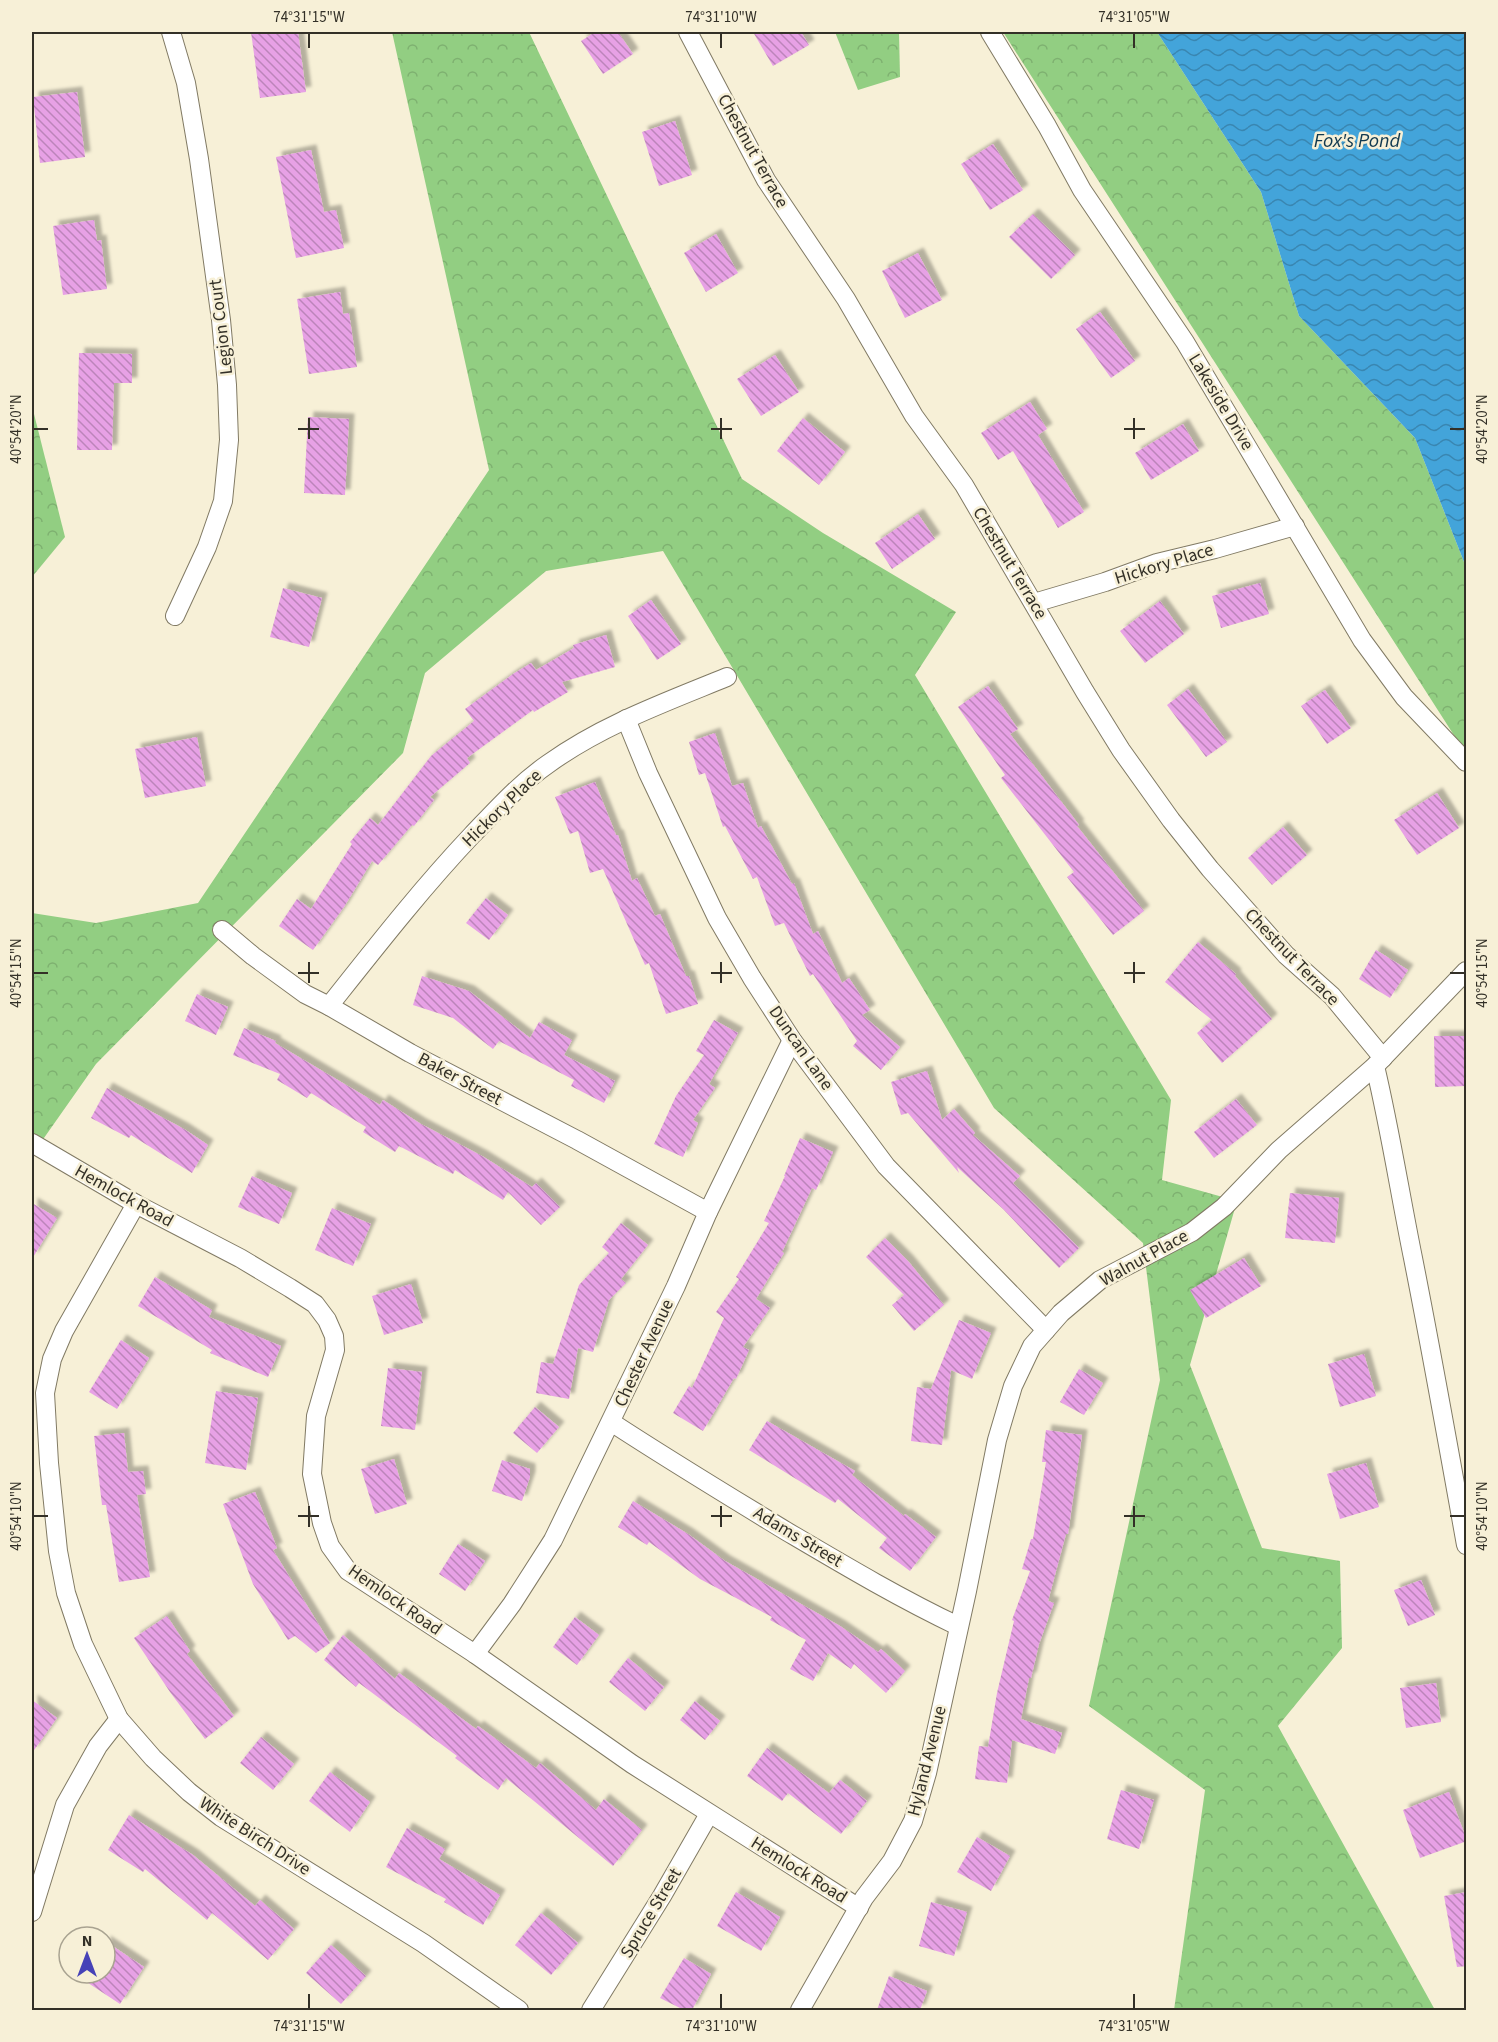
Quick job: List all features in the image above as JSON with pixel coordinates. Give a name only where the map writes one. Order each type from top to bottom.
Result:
[{"type":"street","name":"Legion Court","points":[[171,32],[186,83],[201,170],[221,320],[229,440],[223,501],[207,548],[175,616]]},
{"type":"street","name":"Chestnut Terrace","points":[[688,32],[765,180],[846,299],[914,416],[964,485],[1115,740],[1171,820],[1210,869],[1286,955],[1332,996],[1379,1062],[1467,1545]]},
{"type":"street","name":"Lakeside Drive","points":[[990,32],[1047,126],[1082,190],[1185,342],[1362,639],[1404,697],[1467,762]]},
{"type":"street","name":"Hickory Place","points":[[1034,603],[1106,582],[1157,563],[1295,526]]},
{"type":"street","name":"Hickory Place","points":[[329,1006],[398,919],[511,793],[548,764],[609,726],[728,678]]},
{"type":"street","name":"Duncan Lane","points":[[626,719],[648,773],[717,918],[792,1040],[886,1166],[1046,1330]]},
{"type":"street","name":"Baker Street","points":[[222,930],[305,994],[410,1053],[577,1140],[708,1212]]},
{"type":"street","name":"Walnut Place","points":[[958,1626],[997,1440],[1013,1386],[1032,1346],[1061,1313],[1100,1280],[1192,1232],[1224,1207],[1279,1150],[1379,1062],[1467,971]]},
{"type":"street","name":"Chester Avenue","points":[[475,1654],[512,1604],[553,1540],[792,1040]]},
{"type":"street","name":"Hemlock Road","points":[[32,1143],[136,1204],[240,1258],[315,1305],[327,1320],[334,1336],[335,1350],[316,1416],[312,1474],[322,1523],[330,1546],[348,1571],[475,1654],[632,1764],[859,1908]]},
{"type":"street","name":"White Birch Drive","points":[[136,1204],[64,1331],[47,1376],[40,1463],[66,1593],[83,1644],[119,1719],[153,1758],[189,1792],[221,1817],[423,1943],[519,2010]]},
{"type":"street","name":"Adams Street","points":[[611,1422],[681,1468],[822,1552],[918,1607],[958,1626]]},
{"type":"street","name":"Hyland Avenue","points":[[800,2010],[859,1908],[892,1861],[913,1821],[927,1773],[958,1626]]},
{"type":"street","points":[[32,1912],[65,1805],[98,1746],[119,1719]]},
{"type":"street","name":"Spruce Street","points":[[591,2010],[662,1896],[709,1814]]},
{"type":"green space","points":[[392,32],[529,32],[742,479],[823,533],[956,612],[915,675],[1171,1100],[1162,1180],[1237,1201],[1190,1365],[1262,1548],[1340,1561],[1342,1648],[1278,1726],[1435,2010],[1174,2010],[1205,1790],[1089,1706],[1160,1380],[1143,1243],[994,1108],[663,551],[546,571],[425,673],[403,753],[96,1064],[32,1155],[32,913],[96,923],[198,903],[489,470]]},
{"type":"green space","points":[[835,32],[899,32],[900,77],[858,90]]},
{"type":"green space","points":[[1003,32],[1157,32],[1261,192],[1299,316],[1415,438],[1466,567],[1466,754]]},
{"type":"green space","points":[[32,406],[65,537],[32,577]]},
{"type":"water","name":"Fox's Pond","points":[[1157,32],[1466,32],[1466,567],[1415,438],[1299,316],[1261,192]]},
{"type":"building","points":[[251,32],[298,32],[306,92],[260,98]]},
{"type":"building","points":[[595,32],[618,32],[633,54],[603,74],[581,41]]},
{"type":"building","points":[[753,32],[801,32],[809,45],[773,66]]},
{"type":"building","points":[[77,92],[85,157],[40,163],[33,97]]},
{"type":"building","points":[[675,121],[692,175],[659,186],[642,132]]},
{"type":"building","points":[[993,144],[1023,190],[990,210],[961,164]]},
{"type":"building","points":[[311,150],[324,212],[336,210],[344,248],[296,258],[276,157]]},
{"type":"building","points":[[1033,214],[1075,255],[1051,279],[1009,237]]},
{"type":"building","points":[[94,220],[97,241],[101,240],[107,289],[63,295],[53,226]]},
{"type":"building","points":[[716,234],[738,273],[706,292],[684,253]]},
{"type":"building","points":[[918,253],[942,300],[905,318],[882,271]]},
{"type":"building","points":[[340,292],[343,314],[349,313],[357,367],[309,374],[297,299]]},
{"type":"building","points":[[1100,312],[1135,361],[1111,378],[1076,329]]},
{"type":"building","points":[[79,353],[132,354],[132,383],[114,383],[112,450],[77,450]]},
{"type":"building","points":[[775,355],[799,392],[761,416],[737,379]]},
{"type":"building","points":[[1030,402],[1047,429],[1038,435],[1084,512],[1058,528],[1013,451],[998,460],[981,433]]},
{"type":"building","points":[[308,417],[349,419],[345,495],[304,493]]},
{"type":"building","points":[[803,418],[845,452],[819,485],[777,451]]},
{"type":"building","points":[[1183,424],[1199,451],[1151,480],[1135,453]]},
{"type":"building","points":[[918,514],[935,539],[892,569],[875,543]]},
{"type":"building","points":[[1260,583],[1269,614],[1221,628],[1212,596]]},
{"type":"building","points":[[283,588],[322,598],[309,647],[270,637]]},
{"type":"building","points":[[651,600],[681,644],[657,660],[628,616]]},
{"type":"building","points":[[1160,601],[1184,634],[1145,663],[1120,631]]},
{"type":"building","points":[[606,635],[615,667],[562,682],[568,692],[534,712],[533,710],[467,758],[470,763],[430,797],[434,800],[414,826],[412,825],[378,865],[372,861],[344,907],[313,950],[279,926],[297,899],[311,909],[352,844],[350,842],[370,818],[378,825],[431,756],[474,721],[465,709],[531,663],[536,670],[574,648],[573,645]]},
{"type":"building","points":[[988,686],[1018,729],[1010,734],[1079,825],[1077,826],[1144,911],[1113,935],[1067,877],[1074,872],[1001,778],[1005,775],[958,707]]},
{"type":"building","points":[[1188,689],[1227,742],[1206,757],[1167,705]]},
{"type":"building","points":[[1325,690],[1351,728],[1327,744],[1301,706]]},
{"type":"building","points":[[715,733],[732,786],[743,783],[758,828],[761,826],[792,884],[794,883],[813,934],[818,931],[842,983],[849,978],[870,1010],[862,1015],[900,1047],[881,1070],[853,1046],[857,1041],[813,974],[810,976],[784,923],[775,926],[757,877],[753,879],[725,826],[723,827],[705,773],[699,775],[689,742]]},
{"type":"building","points":[[197,737],[206,786],[145,798],[135,749]]},
{"type":"building","points":[[595,782],[616,835],[618,835],[632,881],[637,878],[655,916],[660,914],[686,976],[689,976],[698,1004],[666,1014],[649,963],[645,965],[603,869],[590,873],[578,831],[570,834],[555,797]]},
{"type":"building","points":[[1437,793],[1459,828],[1417,855],[1394,820]]},
{"type":"building","points":[[1283,827],[1307,855],[1272,885],[1248,858]]},
{"type":"building","points":[[486,898],[508,915],[489,940],[466,923]]},
{"type":"building","points":[[1198,942],[1236,974],[1235,976],[1272,1019],[1222,1063],[1197,1033],[1212,1020],[1165,982]]},
{"type":"building","points":[[1376,950],[1408,970],[1390,998],[1359,979]]},
{"type":"building","points":[[422,976],[469,991],[530,1038],[539,1022],[572,1040],[564,1055],[615,1081],[604,1103],[571,1086],[574,1080],[499,1041],[493,1049],[453,1018],[413,1005]]},
{"type":"building","points":[[197,994],[228,1007],[216,1035],[185,1021]]},
{"type":"building","points":[[714,1020],[738,1033],[709,1084],[715,1088],[693,1120],[698,1123],[683,1157],[654,1144],[676,1096],[704,1055],[696,1051]]},
{"type":"building","points":[[244,1028],[276,1041],[275,1043],[380,1105],[383,1100],[532,1187],[536,1183],[560,1207],[541,1225],[508,1192],[503,1200],[455,1170],[453,1174],[399,1146],[395,1152],[363,1132],[366,1127],[311,1093],[307,1098],[277,1080],[280,1074],[233,1055]]},
{"type":"building","points":[[1434,1036],[1467,1036],[1467,1086],[1435,1087]]},
{"type":"building","points":[[927,1071],[942,1120],[954,1109],[975,1133],[973,1135],[1020,1176],[1013,1183],[1079,1248],[1059,1268],[1003,1209],[957,1167],[959,1173],[908,1113],[901,1115],[891,1082]]},
{"type":"building","points":[[107,1088],[184,1129],[208,1145],[192,1173],[131,1135],[129,1138],[91,1118]]},
{"type":"building","points":[[1236,1099],[1257,1125],[1214,1158],[1194,1132]]},
{"type":"building","points":[[800,1138],[833,1152],[816,1190],[812,1188],[782,1252],[784,1253],[756,1299],[770,1308],[743,1347],[749,1350],[736,1379],[734,1378],[703,1431],[673,1413],[689,1386],[692,1388],[724,1318],[716,1312],[739,1279],[736,1277],[769,1223],[764,1221]]},
{"type":"building","points":[[252,1176],[292,1193],[279,1224],[238,1207]]},
{"type":"building","points":[[1290,1193],[1339,1198],[1335,1243],[1285,1238]]},
{"type":"building","points":[[32,1203],[57,1218],[32,1259]]},
{"type":"building","points":[[332,1208],[371,1224],[353,1266],[315,1250]]},
{"type":"building","points":[[621,1223],[648,1245],[621,1279],[626,1283],[609,1300],[593,1352],[578,1348],[569,1399],[536,1393],[541,1362],[553,1364],[579,1285],[609,1253],[602,1247]]},
{"type":"building","points":[[885,1238],[908,1261],[944,1305],[914,1331],[892,1305],[904,1295],[866,1257]]},
{"type":"building","points":[[1244,1258],[1261,1286],[1206,1318],[1190,1290]]},
{"type":"building","points":[[155,1277],[212,1310],[209,1317],[281,1346],[268,1377],[210,1353],[212,1350],[138,1306]]},
{"type":"building","points":[[411,1284],[423,1323],[384,1335],[372,1296]]},
{"type":"building","points":[[959,1320],[991,1333],[972,1379],[951,1370],[942,1445],[911,1441],[917,1387],[931,1389]]},
{"type":"building","points":[[121,1340],[149,1358],[117,1409],[89,1392]]},
{"type":"building","points":[[1364,1354],[1376,1396],[1340,1407],[1328,1364]]},
{"type":"building","points":[[388,1368],[422,1372],[415,1430],[381,1426]]},
{"type":"building","points":[[1079,1369],[1103,1383],[1084,1415],[1060,1402]]},
{"type":"building","points":[[216,1391],[258,1398],[246,1470],[205,1463]]},
{"type":"building","points":[[535,1407],[559,1427],[537,1453],[513,1433]]},
{"type":"building","points":[[767,1421],[855,1471],[852,1475],[904,1516],[905,1514],[936,1537],[910,1571],[879,1548],[887,1538],[838,1499],[835,1503],[749,1450]]},
{"type":"building","points":[[1046,1430],[1082,1435],[1068,1534],[1066,1534],[1048,1601],[1054,1603],[1039,1644],[1031,1678],[1029,1678],[1021,1719],[1062,1733],[1055,1754],[1012,1740],[1007,1783],[975,1779],[979,1746],[988,1747],[997,1693],[1014,1621],[1012,1620],[1030,1571],[1022,1569],[1031,1539],[1033,1539],[1046,1462],[1042,1462]]},
{"type":"building","points":[[124,1433],[128,1472],[143,1471],[146,1494],[137,1495],[150,1577],[119,1582],[106,1505],[102,1505],[94,1436]]},
{"type":"building","points":[[394,1459],[407,1504],[375,1514],[361,1469]]},
{"type":"building","points":[[502,1460],[530,1469],[530,1477],[522,1501],[492,1491]]},
{"type":"building","points":[[1366,1463],[1379,1507],[1340,1519],[1327,1474]]},
{"type":"building","points":[[255,1492],[277,1548],[273,1550],[330,1643],[316,1653],[295,1636],[288,1640],[253,1584],[223,1504]]},
{"type":"building","points":[[633,1501],[688,1534],[725,1561],[840,1626],[878,1652],[881,1649],[905,1671],[886,1693],[854,1664],[851,1669],[828,1653],[813,1681],[790,1669],[806,1640],[770,1620],[772,1617],[700,1579],[649,1542],[647,1545],[618,1527]]},
{"type":"building","points":[[458,1544],[485,1561],[465,1591],[439,1574]]},
{"type":"building","points":[[1421,1580],[1435,1615],[1408,1626],[1394,1590]]},
{"type":"building","points":[[167,1616],[190,1651],[187,1654],[234,1716],[205,1739],[134,1638]]},
{"type":"building","points":[[575,1617],[599,1635],[577,1665],[553,1647]]},
{"type":"building","points":[[343,1635],[395,1679],[399,1673],[476,1729],[478,1726],[536,1768],[540,1763],[596,1810],[604,1799],[642,1830],[613,1866],[506,1778],[498,1790],[455,1758],[457,1756],[359,1683],[356,1687],[324,1660]]},
{"type":"building","points":[[628,1658],[664,1687],[645,1711],[609,1682]]},
{"type":"building","points":[[1436,1683],[1441,1722],[1406,1728],[1400,1688]]},
{"type":"building","points":[[32,1700],[57,1718],[32,1753]]},
{"type":"building","points":[[695,1701],[720,1721],[705,1740],[680,1720]]},
{"type":"building","points":[[261,1737],[294,1764],[273,1790],[240,1763]]},
{"type":"building","points":[[767,1748],[829,1793],[840,1780],[867,1801],[841,1834],[788,1793],[782,1801],[747,1776]]},
{"type":"building","points":[[330,1772],[370,1802],[350,1832],[309,1801]]},
{"type":"building","points":[[1121,1790],[1154,1800],[1139,1849],[1107,1839]]},
{"type":"building","points":[[1449,1792],[1467,1841],[1420,1858],[1403,1810]]},
{"type":"building","points":[[129,1815],[193,1855],[255,1906],[260,1900],[294,1929],[268,1960],[212,1913],[207,1920],[145,1869],[143,1872],[108,1850]]},
{"type":"building","points":[[407,1828],[445,1849],[439,1859],[500,1895],[483,1925],[444,1902],[446,1899],[386,1867]]},
{"type":"building","points":[[977,1837],[1010,1856],[991,1891],[957,1872]]},
{"type":"building","points":[[736,1892],[780,1917],[761,1951],[717,1926]]},
{"type":"building","points":[[1467,1892],[1467,1966],[1457,1967],[1444,1896]]},
{"type":"building","points":[[931,1902],[967,1912],[954,1956],[919,1946]]},
{"type":"building","points":[[541,1913],[578,1943],[551,1975],[515,1945]]},
{"type":"building","points":[[331,1945],[366,1976],[341,2004],[306,1973]]},
{"type":"building","points":[[117,1949],[144,1967],[120,2004],[91,1985],[117,1985]]},
{"type":"building","points":[[684,1958],[711,1974],[692,2010],[684,2010],[660,1998]]},
{"type":"building","points":[[889,1976],[927,1991],[920,2010],[877,2010]]}]
